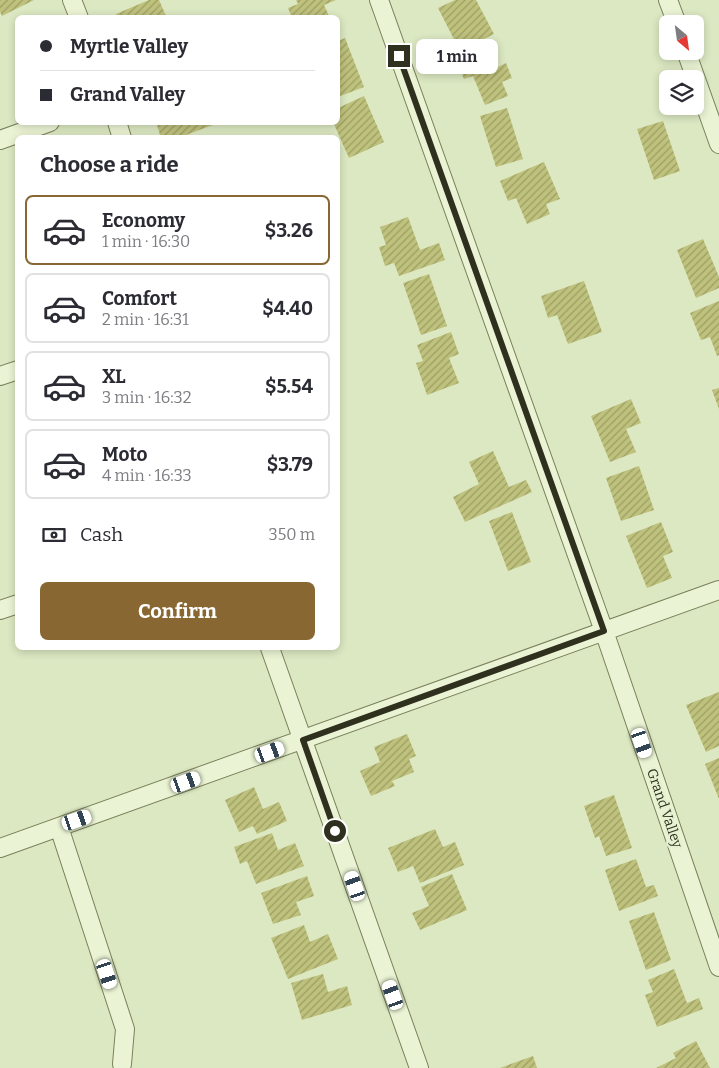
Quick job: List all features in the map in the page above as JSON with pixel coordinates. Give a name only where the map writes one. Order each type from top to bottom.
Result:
[{"type":"street","points":[[72,0],[78,15]]},
{"type":"street","name":"Grand Valley","points":[[379,0],[604,631],[719,966]]},
{"type":"street","points":[[668,0],[674,15]]},
{"type":"street","points":[[689,60],[719,144]]},
{"type":"street","points":[[0,140],[42,125]]},
{"type":"street","points":[[0,376],[15,371]]},
{"type":"street","points":[[0,848],[719,590]]},
{"type":"street","points":[[0,610],[15,605]]},
{"type":"street","points":[[271,650],[419,1068]]},
{"type":"street","points":[[59,827],[125,1029],[122,1064]]},
{"type":"building","points":[[0,0],[34,0],[2,16]]},
{"type":"building","points":[[149,0],[159,0],[166,15],[116,15]]},
{"type":"building","points":[[296,0],[336,0],[324,5],[329,15],[291,15],[288,8],[298,4]]},
{"type":"building","points":[[455,0],[476,0],[494,34],[460,51],[438,8]]},
{"type":"building","points":[[345,38],[364,87],[340,96],[340,40]]},
{"type":"building","points":[[489,46],[498,67],[506,63],[512,78],[502,82],[508,96],[485,105],[473,76],[464,79],[456,60]]},
{"type":"building","points":[[364,96],[384,142],[349,158],[334,125],[340,125],[340,107]]},
{"type":"building","points":[[507,108],[523,159],[496,167],[480,116]]},
{"type":"building","points":[[663,121],[680,171],[654,180],[637,129]]},
{"type":"building","points":[[157,125],[213,125],[186,135],[160,135]]},
{"type":"building","points":[[544,162],[560,199],[546,204],[550,214],[527,224],[516,198],[508,201],[500,181]]},
{"type":"building","points":[[408,217],[420,250],[439,243],[445,260],[399,276],[394,263],[385,266],[379,247],[386,245],[380,227]]},
{"type":"building","points":[[703,239],[719,277],[719,288],[696,298],[677,250]]},
{"type":"building","points":[[429,274],[447,326],[421,335],[403,283]]},
{"type":"building","points":[[584,281],[602,332],[568,344],[557,315],[548,318],[541,296]]},
{"type":"building","points":[[719,301],[719,355],[717,356],[710,337],[701,340],[690,313]]},
{"type":"building","points":[[451,332],[459,354],[449,358],[459,383],[427,395],[416,363],[423,361],[417,345]]},
{"type":"building","points":[[719,388],[719,409],[712,390]]},
{"type":"building","points":[[631,399],[641,423],[626,429],[636,452],[610,462],[591,416]]},
{"type":"building","points":[[493,451],[509,487],[526,480],[532,492],[465,522],[453,497],[479,484],[469,462]]},
{"type":"building","points":[[639,466],[654,510],[621,521],[606,478]]},
{"type":"building","points":[[512,512],[531,562],[508,571],[489,521]]},
{"type":"building","points":[[661,522],[673,552],[663,556],[672,578],[647,588],[626,536]]},
{"type":"building","points":[[719,692],[719,746],[706,752],[686,705]]},
{"type":"building","points":[[407,734],[416,756],[409,759],[414,772],[392,781],[395,786],[371,796],[360,771],[380,762],[374,747]]},
{"type":"building","points":[[719,758],[719,799],[705,764]]},
{"type":"building","points":[[254,787],[263,809],[279,802],[287,821],[257,834],[253,826],[239,832],[225,800]]},
{"type":"building","points":[[614,795],[632,848],[606,856],[599,836],[595,838],[584,806]]},
{"type":"building","points":[[435,829],[443,847],[455,842],[464,865],[420,883],[413,866],[398,872],[388,848]]},
{"type":"building","points":[[272,833],[278,850],[295,843],[304,866],[256,884],[247,861],[240,864],[234,847]]},
{"type":"building","points":[[636,859],[646,887],[654,885],[658,896],[619,911],[605,870]]},
{"type":"building","points":[[452,874],[467,910],[420,930],[412,913],[429,906],[421,887]]},
{"type":"building","points":[[307,876],[314,896],[296,902],[301,915],[273,924],[261,893]]},
{"type":"building","points":[[654,912],[671,960],[646,970],[629,921]]},
{"type":"building","points":[[304,925],[310,942],[328,934],[338,959],[288,979],[271,938]]},
{"type":"building","points":[[674,969],[687,1003],[699,998],[703,1009],[657,1027],[645,995],[653,992],[648,980]]},
{"type":"building","points":[[323,974],[328,992],[347,986],[352,1005],[302,1020],[291,983]]},
{"type":"building","points":[[696,1041],[710,1068],[656,1068],[676,1058],[673,1053]]},
{"type":"building","points":[[533,1056],[537,1068],[500,1068]]},
{"type":"route","points":[[335,831],[303,740],[604,631],[399,56]]}]
